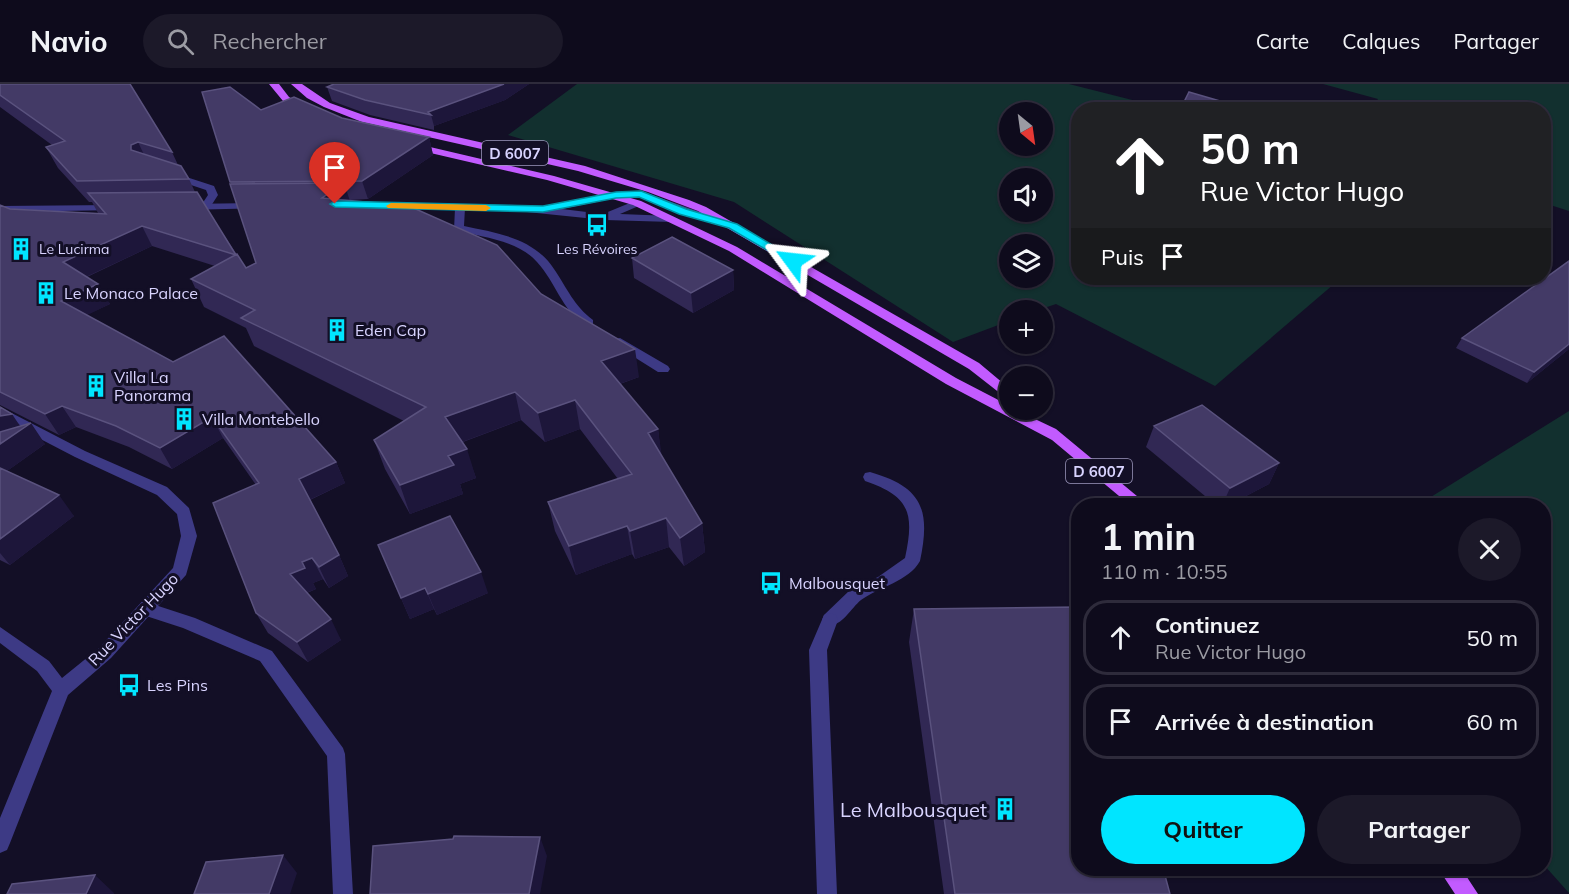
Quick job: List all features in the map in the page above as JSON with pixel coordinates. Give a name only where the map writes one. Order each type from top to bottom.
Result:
[{"type":"main road","points":[[274,84],[286,99],[315,115]]},
{"type":"main road","name":"D 6007","points":[[296,84],[305,93],[353,115],[608,176],[673,196],[733,226],[974,366],[999,388]]},
{"type":"main road","points":[[334,124],[353,115]]},
{"type":"main road","name":"D 6007","points":[[399,143],[616,195]]},
{"type":"main road","points":[[608,176],[615,186],[634,198]]},
{"type":"main road","name":"D 6007","points":[[634,198],[733,249],[951,381],[1057,437]]},
{"type":"main road","name":"D 6007","points":[[1037,420],[1132,498]]},
{"type":"main road","points":[[1454,876],[1468,894]]},
{"type":"street","points":[[156,171],[210,188],[213,195],[205,207]]},
{"type":"street","points":[[543,209],[616,195],[733,226]]},
{"type":"street","points":[[605,217],[634,198]]},
{"type":"street","points":[[175,207],[276,206]]},
{"type":"street","points":[[381,206],[543,209],[605,217],[672,219]]},
{"type":"street","points":[[0,209],[128,208]]},
{"type":"street","points":[[460,208],[458,228],[490,234],[522,246],[542,259],[574,314],[663,369]]},
{"type":"street","name":"Rue Victor Hugo","points":[[0,412],[43,436],[162,491],[184,512],[189,537],[180,570],[105,652],[61,690],[0,843]]},
{"type":"street","points":[[26,443],[43,436]]},
{"type":"street","points":[[827,894],[818,650],[830,620],[856,595],[884,581],[912,561],[919,531],[912,505],[897,487],[870,477]]},
{"type":"street","points":[[146,609],[189,623],[266,657],[336,754],[343,894]]},
{"type":"street","points":[[0,634],[43,666],[61,690]]},
{"type":"green space","points":[[577,84],[1069,84],[1140,102],[1071,102],[1071,285],[1333,285],[1215,386],[1056,304],[1053,305],[1053,300],[999,300],[999,325],[953,342],[734,202],[508,135]]},
{"type":"green space","points":[[1323,84],[1569,84],[1569,211],[1551,205],[1551,102],[1376,102],[1378,99]]},
{"type":"green space","points":[[1569,411],[1569,893],[1551,873],[1551,498],[1429,498]]},
{"type":"building","points":[[0,84],[130,84],[172,152],[138,142],[131,145],[131,150],[181,166],[189,179],[77,181],[46,147],[65,141],[0,95]]},
{"type":"building","points":[[334,84],[504,84],[428,112],[431,115],[365,100],[327,87]]},
{"type":"building","points":[[230,87],[261,110],[294,97],[342,118],[429,137],[362,181],[230,182],[202,92]]},
{"type":"building","points":[[1189,92],[1223,102],[1184,102]]},
{"type":"building","points":[[344,183],[322,198],[409,206],[497,245],[541,294],[635,349],[601,361],[658,429],[648,433],[702,523],[680,538],[666,518],[630,531],[627,526],[569,546],[548,502],[632,474],[575,400],[538,413],[515,392],[445,417],[467,449],[448,456],[454,465],[400,485],[374,440],[426,407],[241,318],[255,310],[191,279],[237,254],[246,268],[256,263],[230,184]]},
{"type":"building","points":[[197,192],[236,255],[142,226],[63,262],[98,284],[61,301],[173,362],[224,336],[336,462],[299,479],[339,555],[319,567],[312,558],[302,562],[305,568],[290,574],[331,619],[297,642],[256,613],[213,503],[259,483],[212,417],[160,448],[116,426],[62,406],[45,414],[0,392],[0,205],[10,209],[106,214],[88,193]]},
{"type":"building","points":[[672,237],[733,270],[691,293],[632,258]]},
{"type":"building","points":[[1569,261],[1569,344],[1534,372],[1462,338],[1536,285],[1551,285],[1551,274]]},
{"type":"building","points":[[1202,405],[1279,463],[1230,488],[1154,426]]},
{"type":"building","points":[[0,407],[12,414],[0,416]]},
{"type":"building","points":[[31,423],[0,444],[0,432]]},
{"type":"building","points":[[0,468],[59,495],[0,539]]},
{"type":"building","points":[[450,516],[481,572],[428,594],[425,588],[401,598],[378,545]]},
{"type":"building","name":"Le Malbousquet","points":[[1071,607],[1071,876],[1165,876],[1170,894],[955,894],[914,609]]},
{"type":"building","points":[[454,836],[540,837],[529,894],[370,894],[373,846],[453,839]]},
{"type":"building","points":[[283,855],[269,894],[194,894],[206,862]]},
{"type":"building","points":[[95,875],[86,894],[7,894],[12,884]]},
{"type":"slow traffic","points":[[391,206],[486,208]]},
{"type":"place","name":"Les Révoires","points":[[597,225]]},
{"type":"place","name":"Le Lucirma","points":[[21,249]]},
{"type":"place","name":"Le Monaco Palace","points":[[46,293]]},
{"type":"place","name":"Eden Cap","points":[[337,330]]},
{"type":"place","name":"Villa La Panorama","points":[[96,386]]},
{"type":"place","name":"Villa Montebello","points":[[184,419]]},
{"type":"place","name":"Malbousquet","points":[[771,583]]},
{"type":"place","name":"Les Pins","points":[[129,685]]},
{"type":"place","name":"Le Malbousquet","points":[[1005,809]]},
{"type":"route","points":[[335,204],[543,209],[616,195],[641,194],[683,212],[733,226],[793,261]]}]
